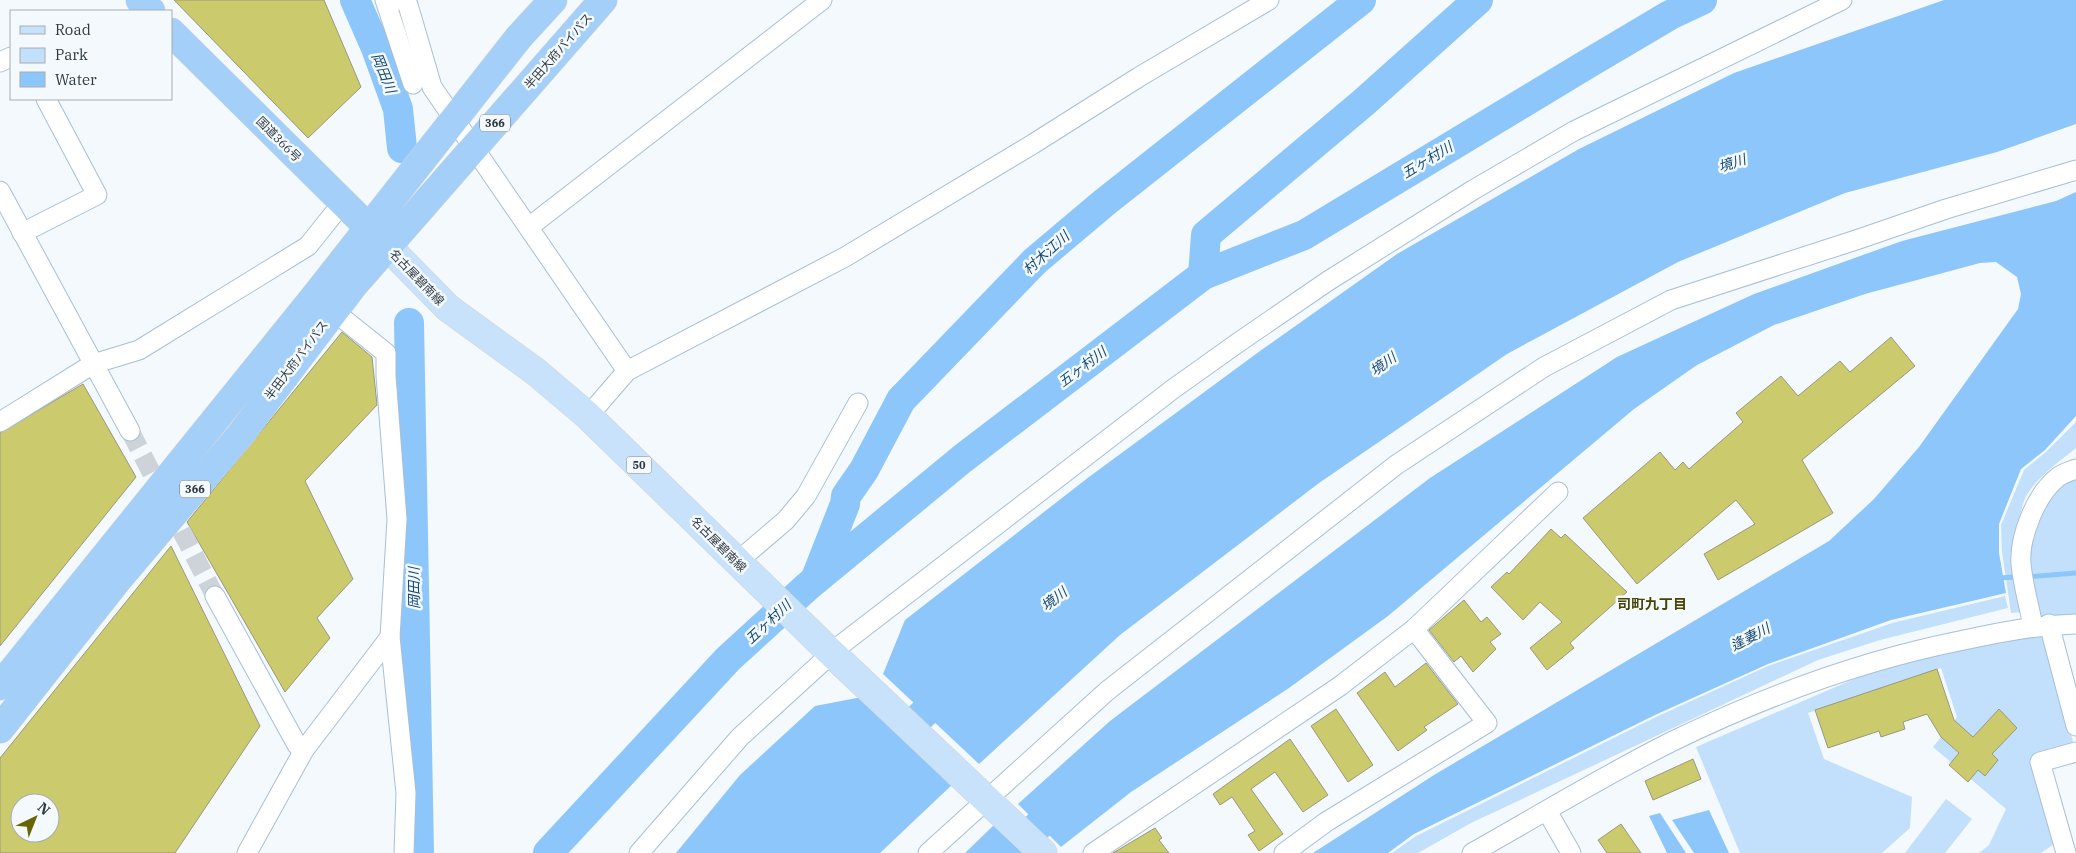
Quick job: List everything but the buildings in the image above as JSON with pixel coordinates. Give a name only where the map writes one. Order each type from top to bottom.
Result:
[{"type":"highway","points":[[140,0],[150,10]]},
{"type":"highway","name":"半田大府パイパス","points":[[0,729],[116,582],[241,434],[324,304],[368,227],[520,37],[553,0]]},
{"type":"highway","name":"半田大府パイパス","points":[[0,686],[324,304],[387,246],[603,0]]},
{"type":"highway","name":"国道366号","points":[[172,33],[387,246]]},
{"type":"main road","name":"名古屋碧南線","points":[[387,246],[448,308],[536,372],[588,416],[831,653],[1043,853]]},
{"type":"street","points":[[385,0],[413,84]]},
{"type":"street","points":[[529,228],[822,0]]},
{"type":"street","points":[[588,416],[627,371],[845,257],[1032,144],[1139,76],[1269,0]]},
{"type":"street","points":[[1807,17],[1827,0]]},
{"type":"street","points":[[639,853],[740,737],[831,653],[1173,389],[1320,286],[1473,190],[1574,131],[1842,0]]},
{"type":"street","points":[[409,2],[432,87],[627,371]]},
{"type":"street","points":[[22,233],[97,195],[47,100]]},
{"type":"street","points":[[928,853],[987,802],[1107,691],[1388,471],[1544,367],[1671,300],[1859,239],[1946,208],[2076,170]]},
{"type":"street","points":[[0,191],[130,431]]},
{"type":"street","points":[[0,422],[93,364],[139,350],[308,246],[343,202]]},
{"type":"street","points":[[324,304],[386,353],[386,376],[397,519],[390,636],[406,793],[404,853]]},
{"type":"street","points":[[737,562],[786,520],[806,496],[858,403]]},
{"type":"street","points":[[2075,718],[2041,625],[2021,563],[2024,536],[2030,516],[2058,476],[2076,469]]},
{"type":"street","points":[[1093,853],[1340,686],[1414,629],[1558,492]]},
{"type":"street","points":[[215,596],[297,745],[304,750]]},
{"type":"street","points":[[1472,853],[1619,769],[1673,742],[1785,693],[1875,660],[1938,645],[2041,625],[2076,624]]},
{"type":"street","points":[[1284,853],[1326,822],[1486,723],[1414,629]]},
{"type":"street","points":[[247,853],[304,750],[390,636]]},
{"type":"street","points":[[2076,752],[2040,762],[2066,853],[2076,847]]},
{"type":"street","points":[[1547,811],[1571,853]]},
{"type":"green space","points":[[2076,422],[2076,448],[2038,480],[2028,493],[2023,505],[2020,519],[2019,551],[2025,612],[2011,613],[2002,552],[2001,525],[2024,470],[2047,451]]},
{"type":"green space","points":[[2076,463],[2076,624],[2033,626],[2022,549],[2030,516]]},
{"type":"green space","points":[[2005,596],[2008,608],[1880,640],[1818,660],[1471,823],[1418,853],[1392,853],[1416,836],[1656,717],[1768,666],[1892,623]]},
{"type":"green space","points":[[2042,632],[2074,745],[2032,755],[2057,842],[2041,853],[1979,853],[1989,845],[2006,809],[1933,747],[1957,717],[1941,668],[1808,713],[1824,759],[1912,797],[1910,828],[1882,853],[1740,853],[1696,747],[1882,667]]},
{"type":"green space","points":[[1946,799],[1972,819],[1945,853],[1905,853]]},
{"type":"water","points":[[1944,0],[2076,0],[2076,124],[1997,152],[1845,193],[1678,262],[1507,354],[1319,483],[1120,635],[979,764],[883,674],[905,620],[1089,477],[1260,351],[1397,254],[1579,149],[1734,73]]},
{"type":"water","name":"逢妻川","points":[[2076,192],[2076,416],[2045,450],[2021,469],[1999,524],[1999,553],[2006,593],[1891,620],[1768,664],[1655,715],[1414,834],[1388,853],[1313,853],[1434,775],[1829,541],[1874,499],[1919,447],[2018,309],[2021,294],[2017,277],[1996,262],[1980,263],[1865,294],[1774,325],[1697,365],[1634,409],[1388,616],[1289,688],[1131,792],[1061,847],[1018,804],[1110,721],[1430,478],[1617,357],[1754,294],[1902,241],[2056,201]]},
{"type":"water","points":[[867,696],[955,782],[880,853],[676,853],[740,775],[815,706]]},
{"type":"water","points":[[1709,810],[1729,853],[1694,853],[1672,820]]},
{"type":"water","points":[[1660,813],[1686,853],[1667,853],[1649,816]]},
{"type":"water","points":[[997,822],[1028,853],[965,853]]},
{"type":"waterway","name":"岡田川","points":[[355,0],[376,48],[398,109],[402,148]]},
{"type":"waterway","name":"村木江川","points":[[816,578],[845,504],[846,496],[864,470],[901,400],[1035,261],[1105,202],[1361,0]]},
{"type":"waterway","points":[[1203,275],[1206,235],[1363,103],[1478,0]]},
{"type":"waterway","name":"五ヶ村川","points":[[548,853],[728,659],[808,586],[962,459],[1203,275],[1304,235],[1670,15],[1702,0]]},
{"type":"waterway","name":"岡田川","points":[[409,323],[419,853]]},
{"type":"waterway","points":[[2027,577],[2076,573]]},
{"type":"waterway","points":[[1997,578],[2018,577]]},
{"type":"waterway","name":"境川","points":[[890,746],[954,684]]},
{"type":"waterway","points":[[1007,853],[1070,798]]},
{"type":"tunnel","points":[[130,431],[215,596]]},
{"type":"district","name":"司町九丁目","points":[[1652,604]]}]
